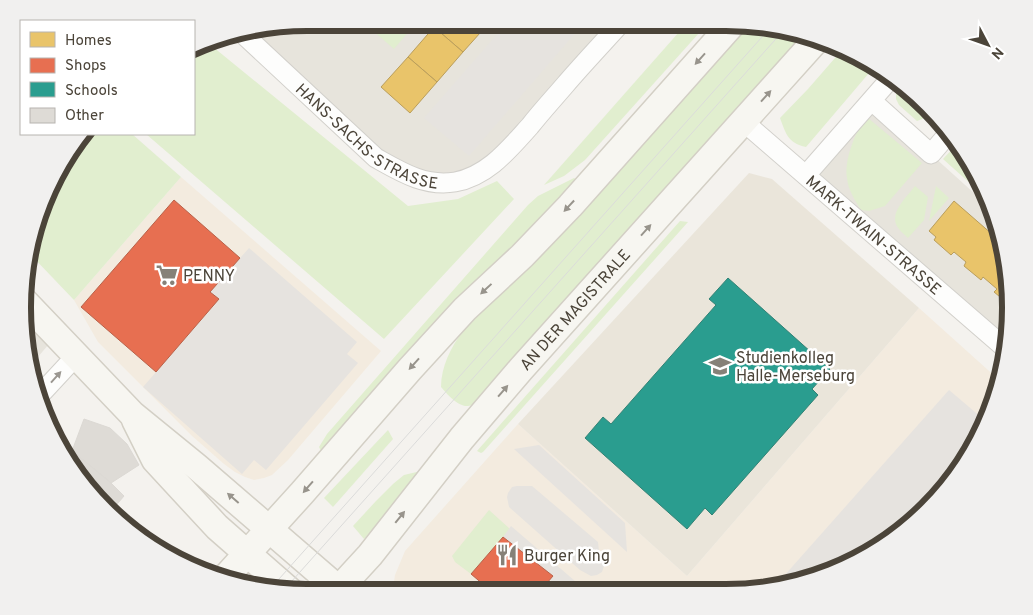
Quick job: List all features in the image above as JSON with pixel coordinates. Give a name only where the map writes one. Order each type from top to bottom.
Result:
[{"type":"main road","points":[[230,572],[270,530],[464,308],[522,256],[570,206],[726,31]]},
{"type":"main road","name":"AN DER MAGISTRALE","points":[[345,584],[462,438],[521,369],[812,45]]},
{"type":"main road","points":[[31,308],[132,414],[155,460],[217,527],[279,582]]},
{"type":"main road","name":"AN DER MAGISTRALE","points":[[132,414],[197,467],[331,584]]},
{"type":"main road","points":[[270,530],[286,570],[287,583]]},
{"type":"street","name":"HANS-SACHS-STRASSE","points":[[248,38],[376,158],[417,179],[454,182],[475,176],[506,153],[614,31]]},
{"type":"street","points":[[806,174],[887,83]]},
{"type":"street","points":[[872,100],[931,154],[944,138]]},
{"type":"street","name":"MARK-TWAIN-STRASSE","points":[[744,122],[999,343]]},
{"type":"street","points":[[44,391],[76,356]]},
{"type":"shaded area","points":[[308,31],[613,31],[475,176],[399,171],[248,38],[271,34]]},
{"type":"shaded area","points":[[500,31],[577,31],[469,156],[424,118]]},
{"type":"shaded area","points":[[872,101],[979,197],[992,236],[999,271],[1002,308],[999,343],[806,175]]},
{"type":"shaded area","name":"Studienkolleg Halle-Merseburg","points":[[749,173],[772,179],[919,308],[687,576],[518,424]]},
{"type":"shaded area","points":[[181,177],[381,351],[288,460],[272,475],[264,478],[254,480],[235,472],[191,435],[98,342],[74,300]]},
{"type":"shaded area","points":[[249,248],[357,342],[347,354],[358,363],[266,470],[254,460],[242,474],[143,387],[219,300],[210,292]]},
{"type":"shaded area","points":[[919,308],[993,375],[981,413],[965,446],[933,490],[894,527],[864,547],[814,569],[762,581],[726,584],[394,584],[394,582],[405,551],[518,424],[687,576]]},
{"type":"shaded area","points":[[31,316],[54,338],[37,359]]},
{"type":"shaded area","points":[[949,390],[980,416],[965,446],[945,476],[921,503],[894,527],[864,547],[831,563],[783,577]]},
{"type":"shaded area","points":[[539,445],[625,523],[627,552],[514,449]]},
{"type":"shaded area","points":[[532,486],[598,542],[599,551],[606,560],[602,572],[591,576],[580,570],[509,507],[508,493],[512,487]]},
{"type":"shaded area","points":[[511,526],[575,581],[574,584],[554,584],[550,580],[553,576],[503,537]]},
{"type":"green space","points":[[373,31],[409,31],[394,49]]},
{"type":"green space","points":[[680,31],[701,31],[585,160],[564,176],[544,185]]},
{"type":"green space","points":[[742,32],[799,42],[479,401],[468,406],[460,404],[441,387],[444,368],[451,350],[475,316],[547,249]]},
{"type":"green space","points":[[214,48],[408,206],[458,199],[497,181],[514,199],[384,339],[147,135],[195,135],[195,55]]},
{"type":"green space","points":[[838,55],[870,72],[806,147],[795,143],[788,137],[780,118]]},
{"type":"green space","points":[[896,90],[926,118],[917,121],[899,105],[896,99]]},
{"type":"green space","points":[[868,118],[922,163],[885,206],[869,211],[861,210],[854,199],[849,187],[846,171],[857,132],[864,119]]},
{"type":"green space","points":[[91,135],[133,135],[181,177],[74,300],[36,260],[41,236],[52,202],[68,169]]},
{"type":"green space","points":[[952,149],[974,186],[943,159]]},
{"type":"green space","points":[[574,178],[577,180],[516,245],[451,305],[321,451],[319,447],[327,434],[528,205],[538,196]]},
{"type":"green space","points":[[915,186],[928,197],[924,220],[908,238],[899,229],[895,218],[899,206]]},
{"type":"green space","points":[[936,186],[949,198],[929,221]]},
{"type":"green space","points":[[680,221],[688,222],[483,452],[477,451]]},
{"type":"green space","points":[[388,430],[393,439],[333,507],[324,498]]},
{"type":"green space","points":[[425,470],[364,539],[353,526],[404,475]]},
{"type":"green space","points":[[489,510],[510,529],[471,574],[455,562],[452,556]]},
{"type":"building: Homes","points":[[431,31],[439,31],[463,52],[437,82],[408,57]]},
{"type":"building: Homes","points":[[439,31],[482,31],[463,52]]},
{"type":"building: Homes","points":[[408,57],[437,82],[410,113],[381,87]]},
{"type":"building: Homes","points":[[954,201],[991,234],[999,271],[1001,298],[994,292],[997,289],[983,277],[981,280],[964,266],[966,262],[954,252],[951,255],[934,240],[936,237],[929,231]]},
{"type":"building: Shops","name":"PENNY","points":[[174,200],[240,258],[210,292],[219,299],[156,372],[81,307]]},
{"type":"building: Shops","name":"Burger King","points":[[503,537],[553,576],[546,584],[483,584],[471,574]]},
{"type":"building: Schools","points":[[728,278],[830,369],[812,389],[818,395],[712,515],[705,508],[687,529],[585,438],[603,417],[611,424],[716,305],[709,299]]},
{"type":"building: Other","points":[[84,419],[110,428],[127,444],[139,465],[111,483],[72,451]]},
{"type":"building: Other","points":[[70,450],[111,483],[124,496],[115,506],[88,476]]},
{"type":"tram line","points":[[277,582],[764,34]]},
{"type":"tram line","points":[[290,583],[778,37]]},
{"type":"place","name":"PENNY","points":[[167,275]]},
{"type":"place","name":"Studienkolleg Halle-Merseburg","points":[[720,366]]},
{"type":"place","name":"Burger King","points":[[507,555]]}]
